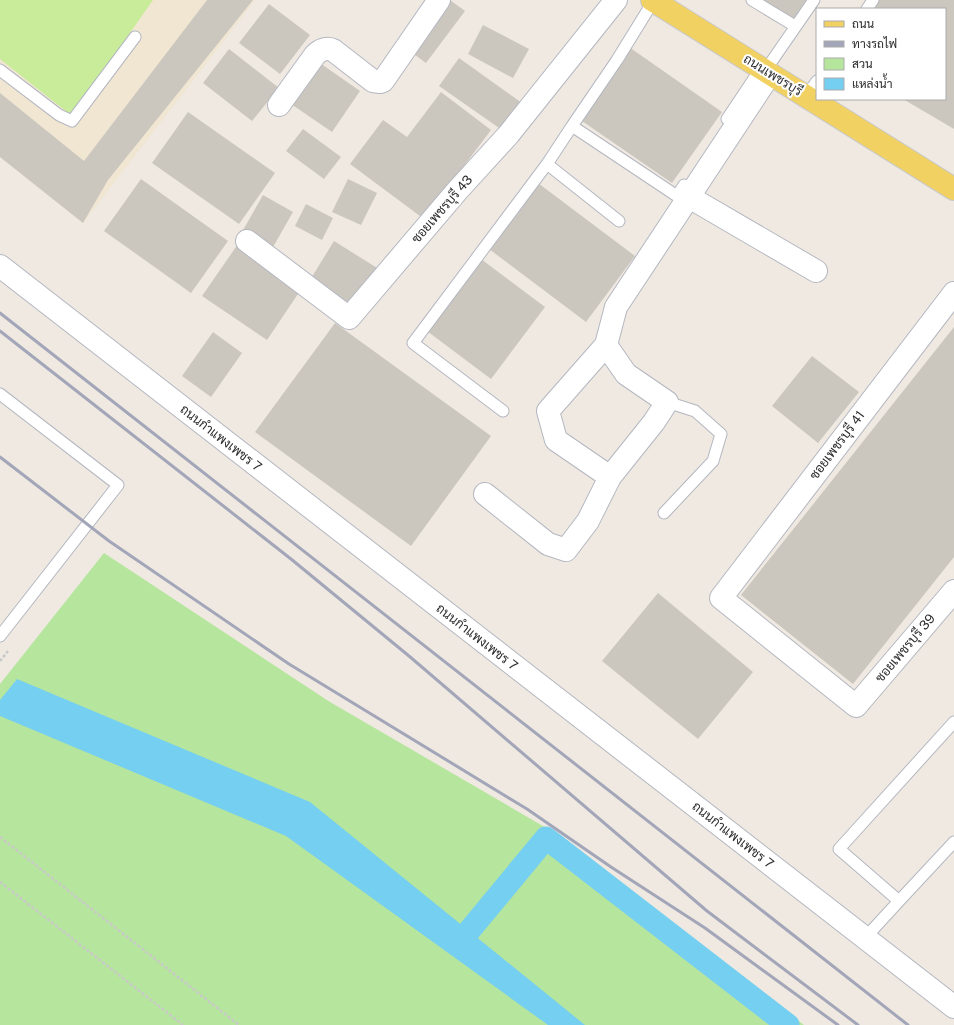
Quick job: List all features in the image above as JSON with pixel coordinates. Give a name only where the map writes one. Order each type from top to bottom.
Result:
[{"type":"main road","name":"ถนนเพชรบุรี","points":[[653,0],[765,71],[812,89]]},
{"type":"main road","name":"ถนนเพชรบุรี","points":[[828,100],[953,188]]},
{"type":"street","points":[[279,105],[315,55],[327,48],[333,50],[373,81],[383,81],[439,0]]},
{"type":"street","name":"ซอยเพชรบุรี 43","points":[[247,242],[350,318],[457,191],[509,134],[616,0]]},
{"type":"street","points":[[610,477],[556,440],[548,411],[606,345],[616,307],[688,196],[765,71]]},
{"type":"street","points":[[688,196],[816,271]]},
{"type":"street","name":"ถนนกำแพงเพชร 7","points":[[0,266],[954,1007]]},
{"type":"street","name":"ซอยเพชรบุรี 41","points":[[856,706],[721,598],[954,293]]},
{"type":"street","points":[[485,494],[548,544],[566,550],[588,521],[610,477],[668,402],[626,374],[606,345]]},
{"type":"street","name":"ซอยเพชรบุรี 39","points":[[856,706],[954,591]]},
{"type":"lane","points":[[503,411],[413,344],[547,164],[617,60],[653,0]]},
{"type":"lane","points":[[752,0],[795,26]]},
{"type":"lane","points":[[723,126],[765,71],[814,0]]},
{"type":"lane","points":[[0,70],[59,115],[72,122],[135,37]]},
{"type":"lane","points":[[572,126],[677,196],[710,145]]},
{"type":"lane","points":[[547,164],[619,222]]},
{"type":"lane","points":[[0,394],[118,485],[0,636]]},
{"type":"lane","points":[[664,513],[713,460],[720,434],[695,411],[668,402]]},
{"type":"lane","points":[[899,901],[839,849],[954,722]]},
{"type":"lane","points":[[865,938],[954,842]]},
{"type":"path","points":[[0,661],[10,649]]},
{"type":"path","points":[[0,837],[239,1025]]},
{"type":"path","points":[[0,882],[183,1025]]},
{"type":"shaded area","points":[[0,0],[255,0],[83,223],[0,157]]},
{"type":"green space","points":[[0,0],[153,0],[72,116],[0,59]]},
{"type":"green space","points":[[104,553],[330,702],[555,833],[804,1025],[0,1025],[0,684]]},
{"type":"water","points":[[17,679],[310,802],[585,1025],[548,1025],[286,836],[0,716],[0,700]]},
{"type":"building","points":[[207,0],[253,0],[108,180],[83,223],[0,157],[0,93],[84,161]]},
{"type":"building","points":[[450,0],[465,11],[426,63],[411,52]]},
{"type":"building","points":[[763,0],[808,0],[794,21]]},
{"type":"building","points":[[879,0],[954,0],[954,129],[905,100],[946,100],[946,8],[873,8]]},
{"type":"building","points":[[269,4],[310,35],[280,74],[239,43]]},
{"type":"building","points":[[483,25],[529,49],[513,78],[468,54]]},
{"type":"building","points":[[629,47],[722,112],[672,183],[579,119]]},
{"type":"building","points":[[229,49],[279,88],[252,121],[203,83]]},
{"type":"building","points":[[459,58],[522,103],[502,130],[439,86]]},
{"type":"building","points":[[317,61],[360,91],[332,132],[288,102]]},
{"type":"building","points":[[441,92],[491,130],[424,219],[350,164],[383,120],[407,137]]},
{"type":"building","points":[[188,112],[275,173],[239,224],[152,163]]},
{"type":"building","points":[[303,129],[341,157],[324,179],[286,151]]},
{"type":"building","points":[[141,179],[228,241],[191,293],[104,231]]},
{"type":"building","points":[[348,179],[377,193],[361,225],[332,212]]},
{"type":"building","points":[[538,183],[635,256],[586,322],[489,249]]},
{"type":"building","points":[[263,195],[293,212],[269,254],[242,232]]},
{"type":"building","points":[[306,204],[333,218],[322,240],[295,226]]},
{"type":"building","points":[[334,241],[382,271],[356,307],[310,280]]},
{"type":"building","points":[[238,244],[302,288],[267,340],[202,296]]},
{"type":"building","points":[[481,259],[545,307],[491,379],[427,331]]},
{"type":"building","points":[[335,323],[491,436],[411,546],[255,432]]},
{"type":"building","points":[[954,327],[954,557],[853,684],[741,595]]},
{"type":"building","points":[[213,332],[242,353],[211,397],[182,376]]},
{"type":"building","points":[[812,356],[859,392],[818,443],[772,406]]},
{"type":"building","points":[[658,593],[753,672],[698,739],[602,661]]},
{"type":"waterway","points":[[469,931],[546,838],[788,1025]]},
{"type":"railway","points":[[0,313],[908,1025]]},
{"type":"railway","points":[[0,331],[291,559],[409,656],[707,911],[858,1025]]},
{"type":"railway","points":[[0,457],[109,541],[289,664],[527,809],[611,867],[705,928],[838,1025]]}]
